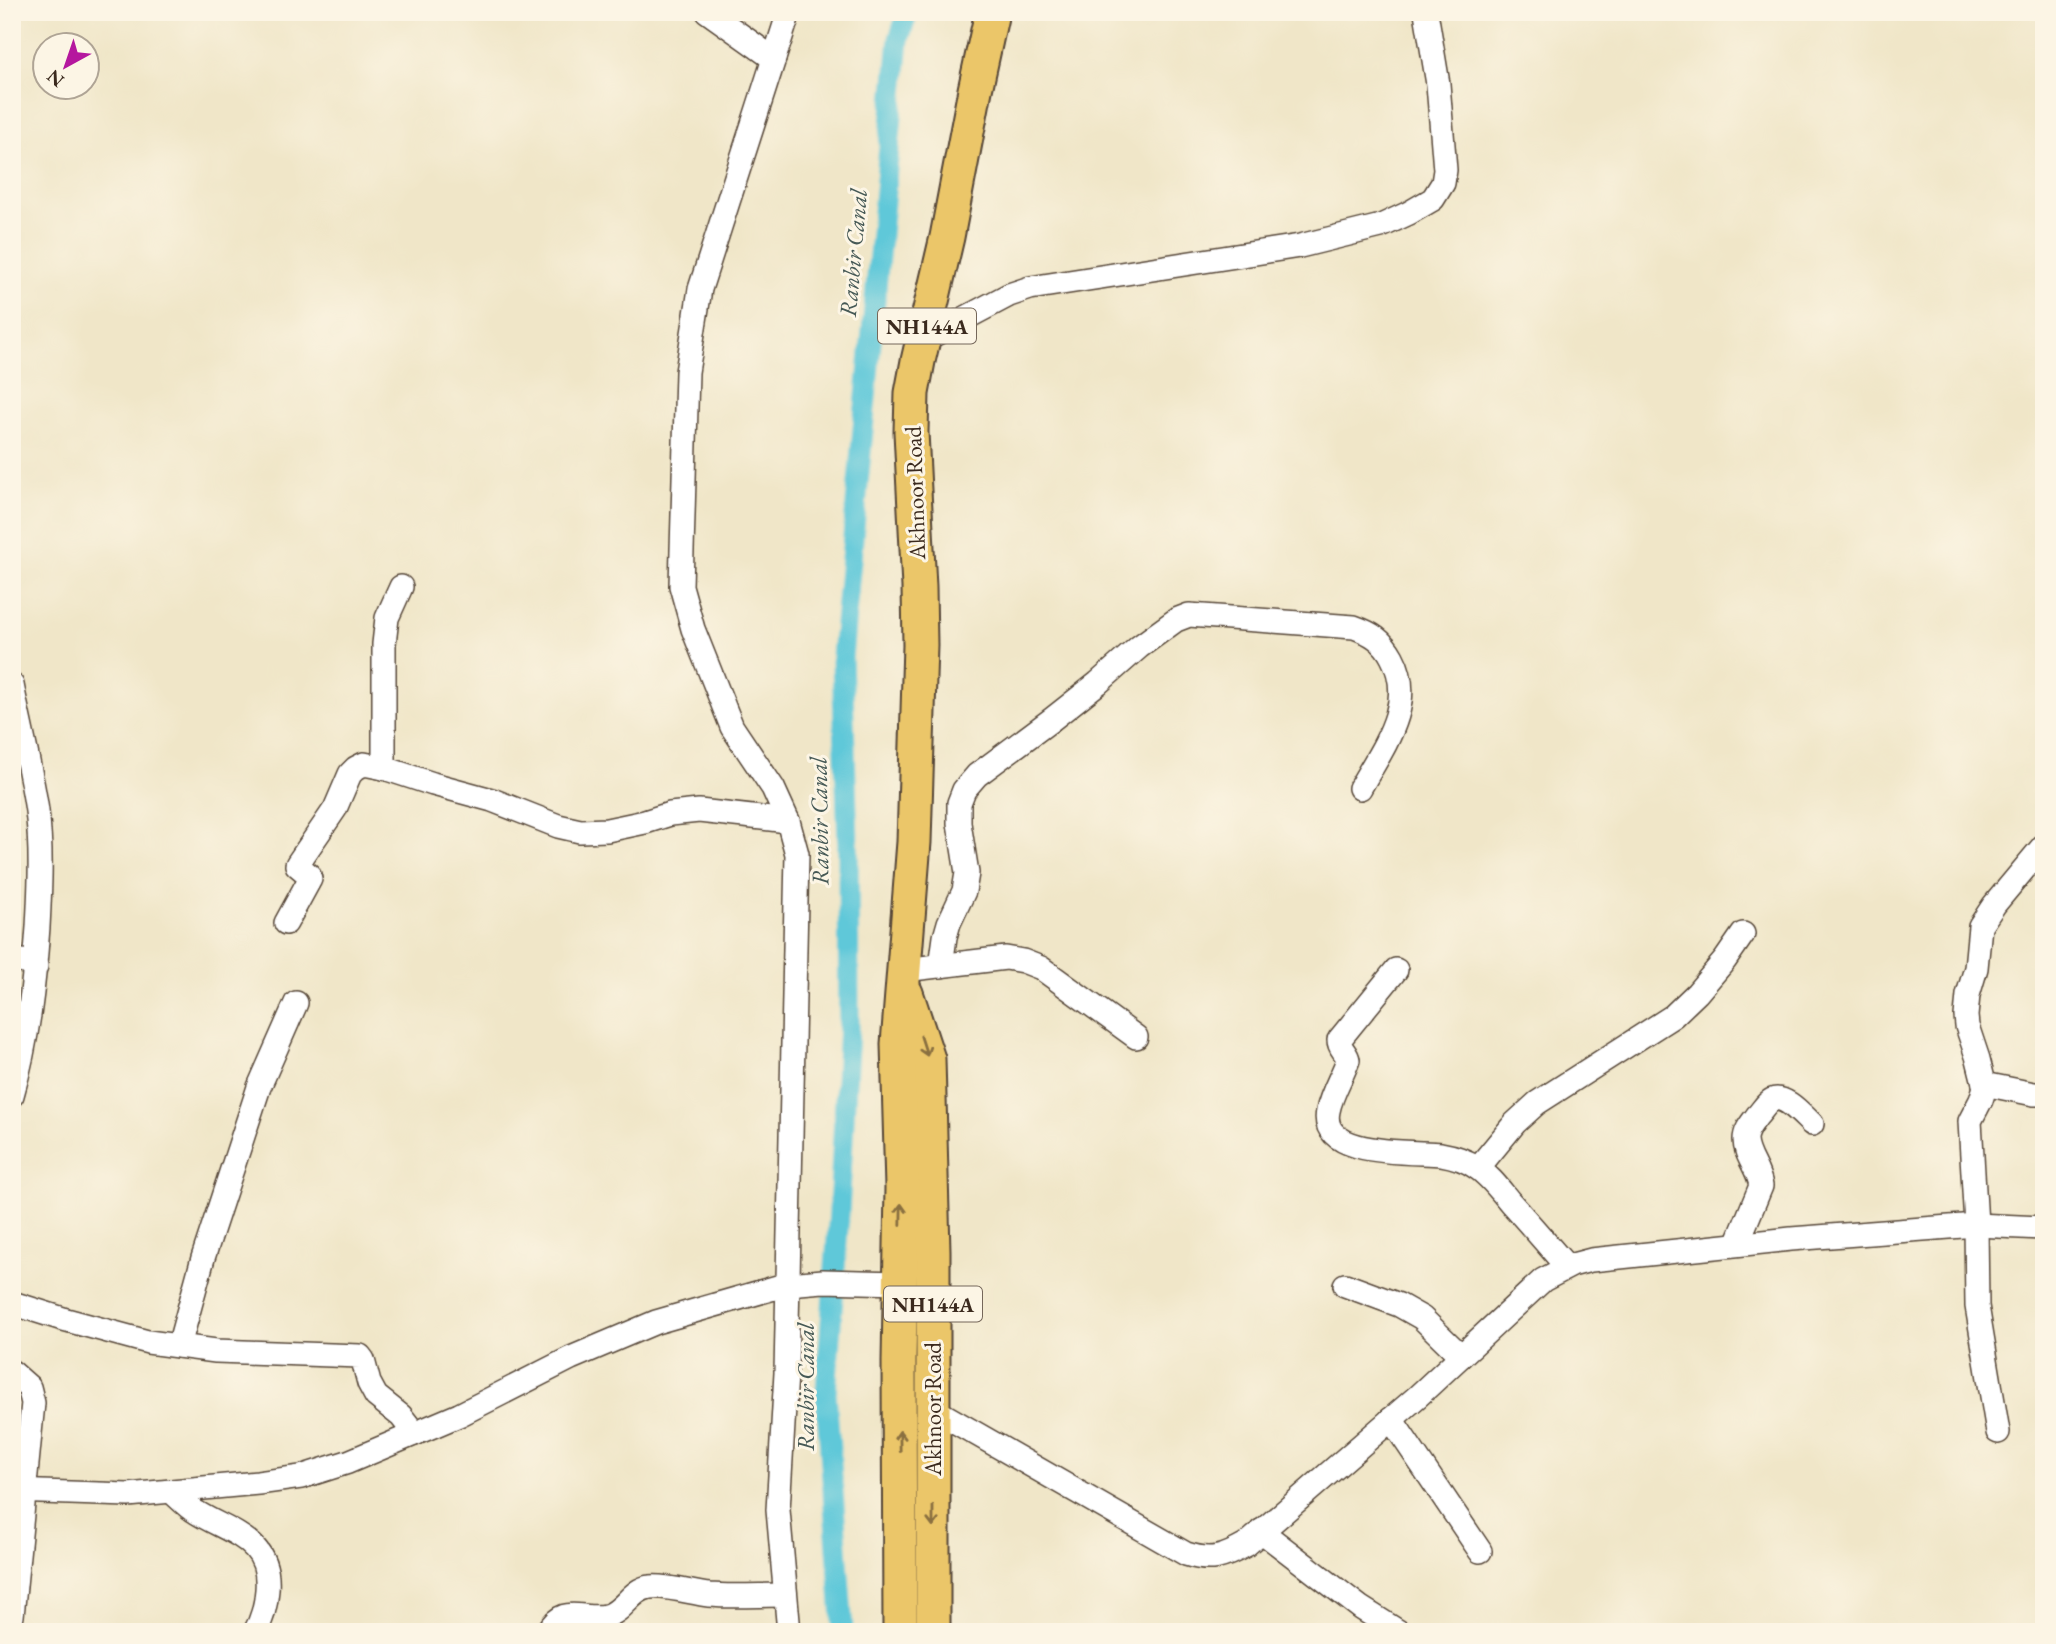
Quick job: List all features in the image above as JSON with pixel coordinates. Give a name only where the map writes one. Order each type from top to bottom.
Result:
[{"type":"highway","name":"Akhnoor Road","points":[[900,1632],[902,1188],[898,1044],[917,775],[920,645],[911,432],[912,393],[947,237],[992,12]]},
{"type":"highway","name":"Akhnoor Road","points":[[903,975],[928,1059],[933,1251],[933,1632]]},
{"type":"street","points":[[708,12],[774,59]]},
{"type":"street","points":[[789,12],[700,289],[687,372],[681,586],[693,629],[732,727],[773,788],[788,821],[797,854],[786,1373],[778,1510],[789,1632]]},
{"type":"street","points":[[923,340],[1009,295],[1030,288],[1300,246],[1381,226],[1433,199],[1443,183],[1445,170],[1438,84],[1426,12]]},
{"type":"street","points":[[384,768],[384,644],[387,618],[401,587]]},
{"type":"street","points":[[942,966],[945,937],[964,891],[967,873],[959,823],[959,803],[964,790],[977,775],[1176,620],[1189,615],[1354,627],[1380,640],[1399,669],[1401,702],[1386,741],[1360,789]]},
{"type":"street","points":[[12,685],[37,811],[41,880],[30,1019],[12,1095]]},
{"type":"street","points":[[286,923],[310,879],[309,875],[298,867],[298,863],[335,809],[350,774],[364,764],[492,800],[558,826],[580,831],[607,830],[670,814],[699,811],[788,821]]},
{"type":"street","points":[[1998,1432],[1977,1306],[1970,1121],[1983,1095],[1984,1084],[1979,1059],[1966,1026],[1966,1016],[1968,995],[1976,968],[1980,926],[2044,845]]},
{"type":"street","points":[[1478,1168],[1515,1123],[1537,1103],[1673,1016],[1697,993],[1743,934]]},
{"type":"street","points":[[12,958],[36,966]]},
{"type":"street","points":[[903,975],[942,966],[1006,958],[1023,961],[1041,968],[1136,1037]]},
{"type":"street","points":[[1396,970],[1339,1040],[1340,1048],[1348,1060],[1327,1112],[1328,1122],[1334,1133],[1348,1143],[1368,1149],[1440,1154],[1459,1158],[1478,1168],[1567,1267]]},
{"type":"street","points":[[179,1346],[203,1258],[259,1087],[296,1003]]},
{"type":"street","points":[[1984,1084],[2044,1094]]},
{"type":"street","points":[[1737,1244],[1761,1186],[1760,1176],[1745,1142],[1750,1125],[1768,1104],[1779,1098],[1812,1124]]},
{"type":"street","points":[[933,1409],[1186,1554],[1212,1559],[1224,1557],[1246,1545],[1391,1419],[1543,1280],[1567,1267],[1591,1260],[1737,1244],[1976,1225],[2044,1228]]},
{"type":"street","points":[[18,1491],[128,1494],[301,1478],[348,1462],[459,1415],[571,1358],[656,1322],[788,1284],[823,1281],[900,1283]]},
{"type":"street","points":[[1345,1285],[1399,1305],[1422,1318],[1461,1356]]},
{"type":"street","points":[[12,1303],[148,1342],[216,1351],[360,1356],[376,1396],[401,1416],[415,1434]]},
{"type":"street","points":[[12,1372],[29,1387],[33,1403],[18,1491],[12,1616]]},
{"type":"street","points":[[1391,1419],[1480,1551]]},
{"type":"street","points":[[171,1491],[194,1511],[248,1541],[263,1558],[268,1574],[266,1600],[255,1632]]},
{"type":"street","points":[[1261,1531],[1361,1608],[1399,1632]]},
{"type":"street","points":[[548,1632],[562,1616],[607,1616],[635,1593],[647,1587],[659,1586],[711,1595],[785,1595]]},
{"type":"waterway","name":"Ranbir Canal","points":[[843,1632],[826,1393],[849,1027],[848,844],[842,657],[899,39],[908,12]]}]
